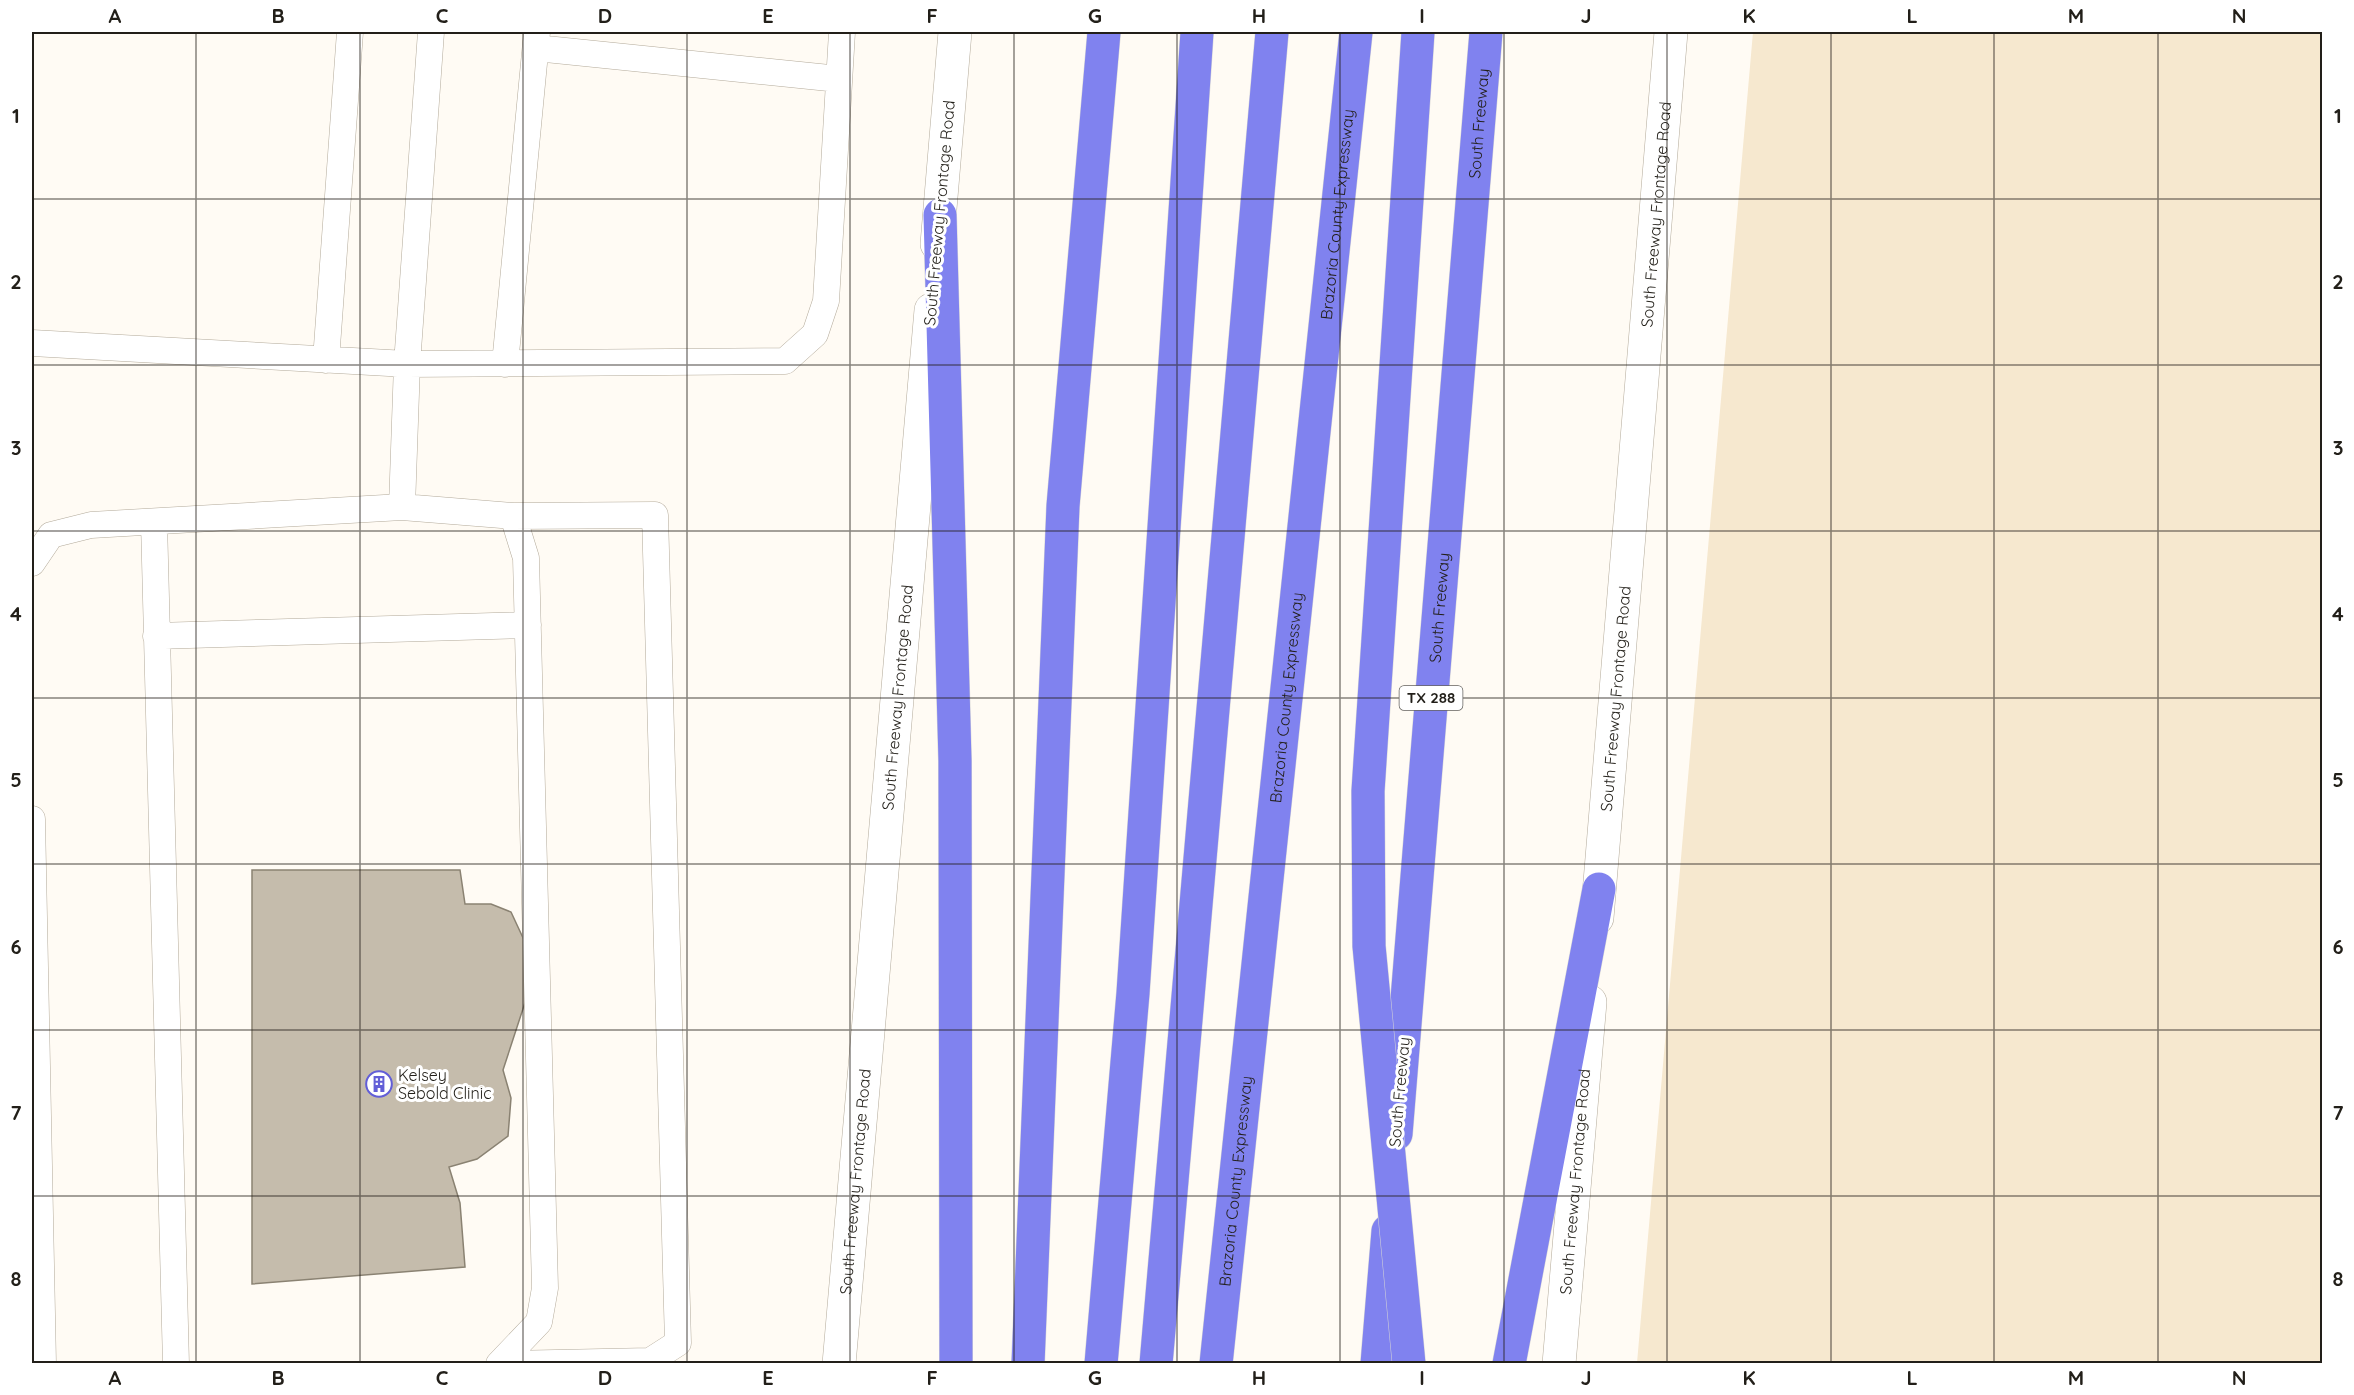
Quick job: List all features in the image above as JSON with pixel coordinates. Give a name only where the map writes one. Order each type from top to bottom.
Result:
[{"type":"highway","points":[[1028,1364],[1063,506],[1104,32]]},
{"type":"highway","points":[[1101,1364],[1133,993],[1197,32]]},
{"type":"highway","points":[[1156,1364],[1272,32]]},
{"type":"highway","name":"Brazoria County Expressway","points":[[1216,1364],[1356,32]]},
{"type":"highway","points":[[1409,1364],[1369,946],[1368,791],[1418,32]]},
{"type":"highway","name":"South Freeway","points":[[1377,1364],[1486,32]]},
{"type":"highway","points":[[939,215],[955,761],[956,1364]]},
{"type":"highway","points":[[1509,1364],[1599,889]]},
{"type":"main road","name":"South Freeway Frontage Road","points":[[839,1364],[955,32]]},
{"type":"main road","name":"South Freeway Frontage Road","points":[[1559,1364],[1671,32]]},
{"type":"lane","points":[[326,360],[350,32]]},
{"type":"lane","points":[[402,507],[407,364],[430,32]]},
{"type":"lane","points":[[32,343],[407,364],[785,361],[814,334],[826,301],[842,32]]},
{"type":"lane","points":[[505,364],[536,40],[839,79]]},
{"type":"lane","points":[[32,563],[51,535],[91,525],[402,507],[513,516],[655,514],[678,1343],[650,1361],[501,1364]]},
{"type":"lane","points":[[501,1364],[539,1322],[545,1288],[526,558],[513,516]]},
{"type":"lane","points":[[154,522],[176,1364]]},
{"type":"lane","points":[[156,636],[528,625]]},
{"type":"lane","points":[[32,819],[43,1364]]},
{"type":"shaded area","points":[[1753,32],[2322,32],[2322,1363],[1637,1363]]},
{"type":"building","name":"Kelsey Sebold Clinic","points":[[252,870],[460,870],[465,904],[491,904],[511,912],[524,940],[534,975],[503,1070],[511,1098],[508,1136],[477,1159],[449,1167],[460,1203],[465,1267],[252,1284]]},
{"type":"place","name":"Kelsey Sebold Clinic","points":[[379,1084]]}]
